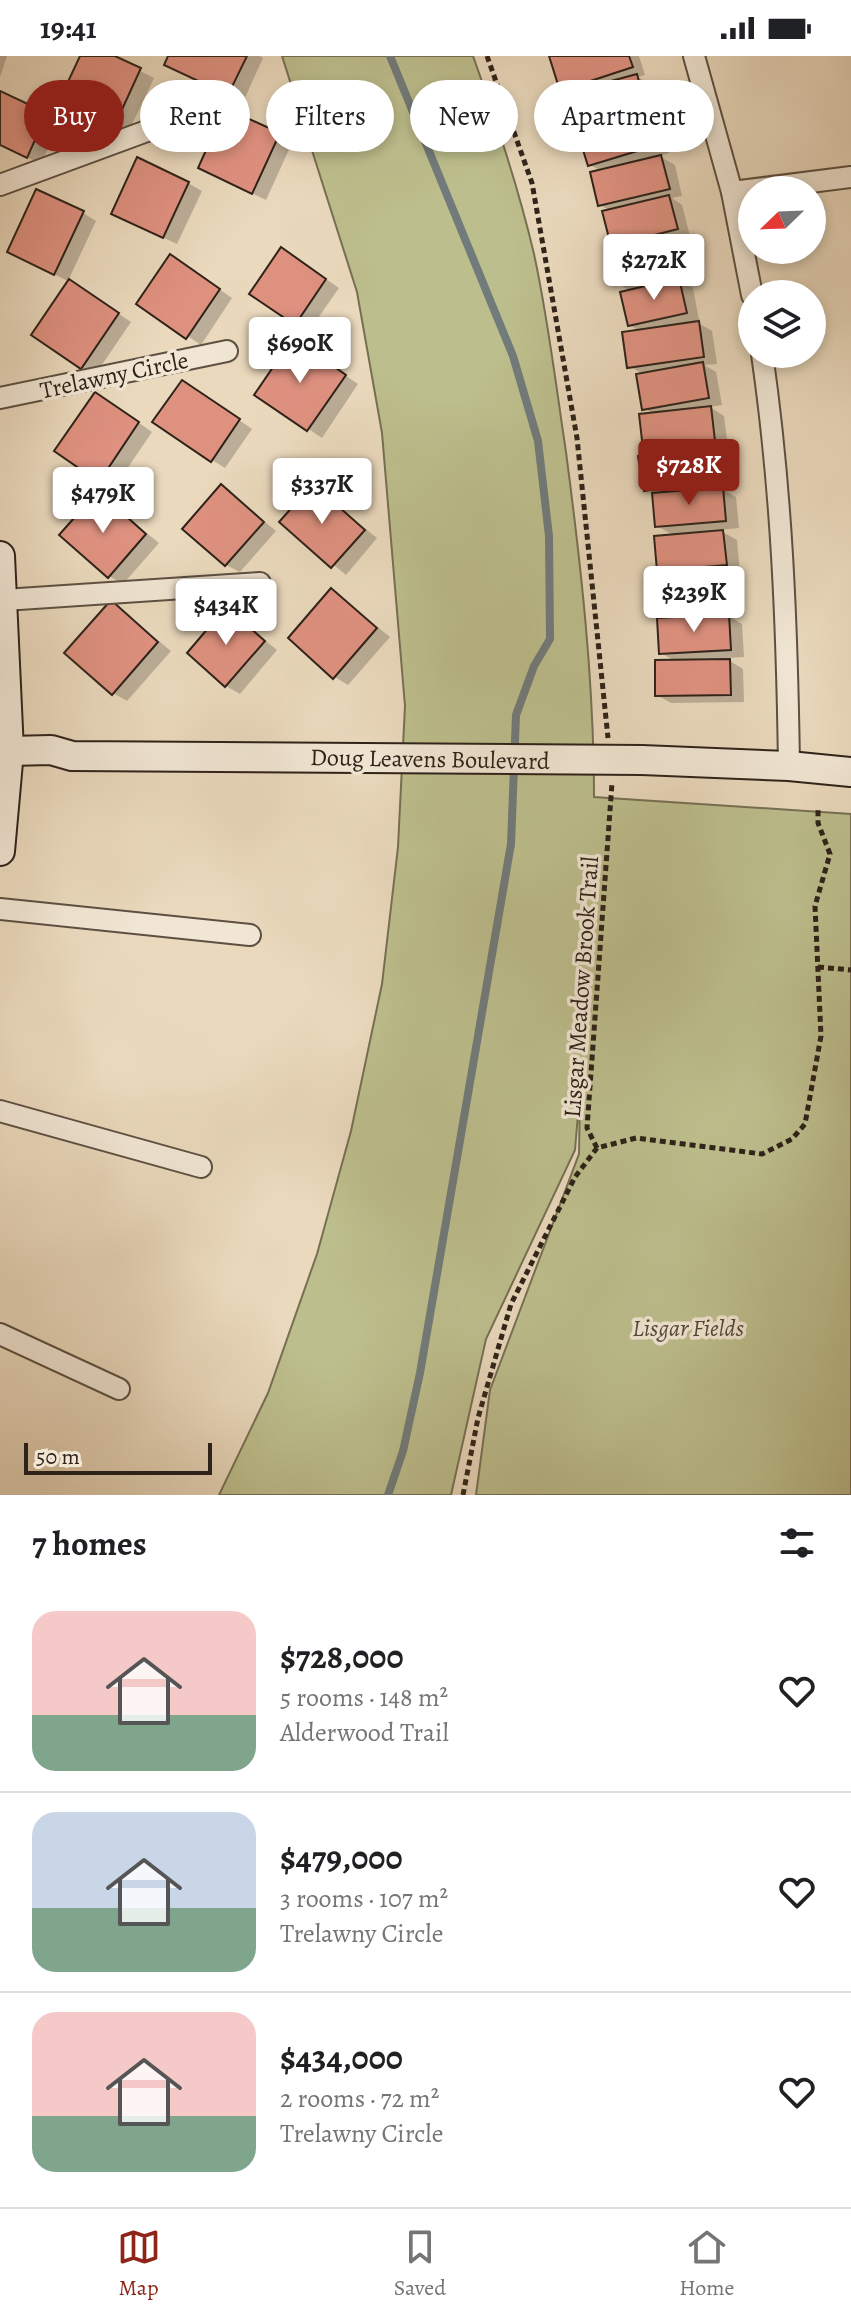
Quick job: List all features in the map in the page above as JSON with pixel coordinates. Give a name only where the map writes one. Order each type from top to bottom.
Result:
[{"type":"street","points":[[694,56],[732,192],[749,280]]},
{"type":"street","points":[[0,185],[140,133]]},
{"type":"street","points":[[732,192],[851,177]]},
{"type":"street","name":"Trelawny Circle","points":[[0,398],[227,351]]},
{"type":"street","points":[[764,368],[782,516],[789,644],[789,766]]},
{"type":"street","points":[[0,556],[9,751],[0,851]]},
{"type":"street","points":[[4,600],[260,583]]},
{"type":"street","name":"Doug Leavens Boulevard","points":[[9,751],[51,750],[72,756],[789,766],[851,772]]},
{"type":"street","points":[[0,909],[250,935]]},
{"type":"street","points":[[0,1111],[201,1167]]},
{"type":"street","points":[[0,1334],[119,1389]]},
{"type":"path","points":[[487,56],[532,183],[577,438],[608,734]]},
{"type":"path","name":"Lisgar Meadow Brook Trail","points":[[463,1495],[478,1418],[511,1304],[575,1177],[597,1148],[587,1128],[612,786]]},
{"type":"path","points":[[597,1148],[636,1138],[762,1154],[792,1139],[805,1124],[821,1036],[815,906],[830,854],[818,823],[818,808]]},
{"type":"path","points":[[818,967],[851,970]]},
{"type":"green space","name":"Lisgar Fields","points":[[282,56],[473,56],[481,80],[410,80],[410,152],[505,152],[521,204],[548,327],[566,452],[589,667],[594,797],[851,814],[851,1495],[476,1495],[490,1390],[579,1154],[580,1090],[575,1150],[486,1339],[451,1495],[219,1495],[268,1393],[317,1254],[351,1131],[382,984],[398,847],[405,706],[382,433],[357,292],[313,152],[394,152],[394,80],[290,80]]},
{"type":"building","points":[[80,56],[115,56],[141,68],[124,105],[124,80],[69,80]]},
{"type":"building","points":[[168,56],[247,56],[235,80],[196,80],[164,65]]},
{"type":"building","points":[[549,56],[629,56],[633,67],[593,80],[557,80]]},
{"type":"building","points":[[637,74],[639,80],[615,80]]},
{"type":"building","points":[[0,91],[24,102],[24,152],[30,152],[27,158],[0,145]]},
{"type":"building","points":[[250,119],[266,127],[266,152],[271,152],[252,194],[198,168],[205,152],[250,152]]},
{"type":"building","points":[[584,152],[634,152],[588,166]]},
{"type":"building","points":[[661,155],[670,189],[598,206],[590,172]]},
{"type":"building","points":[[137,157],[189,182],[163,238],[111,214]]},
{"type":"building","points":[[36,189],[84,211],[54,275],[7,252]]},
{"type":"building","points":[[669,195],[678,229],[611,246],[602,211]]},
{"type":"building","points":[[680,239],[686,273],[616,285],[610,252]]},
{"type":"building","points":[[281,247],[326,279],[295,325],[249,294]]},
{"type":"building","points":[[170,254],[220,289],[186,339],[136,304]]},
{"type":"building","points":[[679,278],[687,313],[628,326],[620,292]]},
{"type":"building","points":[[69,279],[119,313],[81,369],[31,335]]},
{"type":"building","points":[[699,321],[704,357],[627,368],[622,332]]},
{"type":"building","points":[[293,338],[346,375],[307,431],[254,395]]},
{"type":"building","points":[[703,362],[709,398],[642,410],[636,374]]},
{"type":"building","points":[[182,380],[240,419],[211,462],[152,422]]},
{"type":"building","points":[[95,392],[139,422],[99,482],[54,451]]},
{"type":"building","points":[[711,406],[715,441],[643,449],[639,414]]},
{"type":"building","points":[[718,444],[723,478],[644,491],[638,456]]},
{"type":"building","points":[[221,484],[264,522],[225,566],[182,529]]},
{"type":"building","points":[[313,484],[365,530],[331,568],[279,522]]},
{"type":"building","points":[[723,487],[726,521],[655,527],[652,493]]},
{"type":"building","points":[[98,491],[146,534],[108,578],[59,535]]},
{"type":"building","points":[[723,530],[727,565],[657,571],[654,536]]},
{"type":"building","points":[[726,574],[728,609],[659,612],[658,578]]},
{"type":"building","points":[[331,588],[377,628],[333,679],[288,638]]},
{"type":"building","points":[[111,600],[158,642],[112,695],[64,653]]},
{"type":"building","points":[[226,607],[265,641],[225,687],[187,653]]},
{"type":"building","points":[[729,614],[731,650],[659,654],[657,618]]},
{"type":"building","points":[[730,659],[731,695],[655,696],[655,660]]},
{"type":"waterway","points":[[388,1495],[403,1451],[420,1373],[511,844],[516,715],[534,666],[550,639],[549,536],[538,441],[513,356],[390,56]]}]
